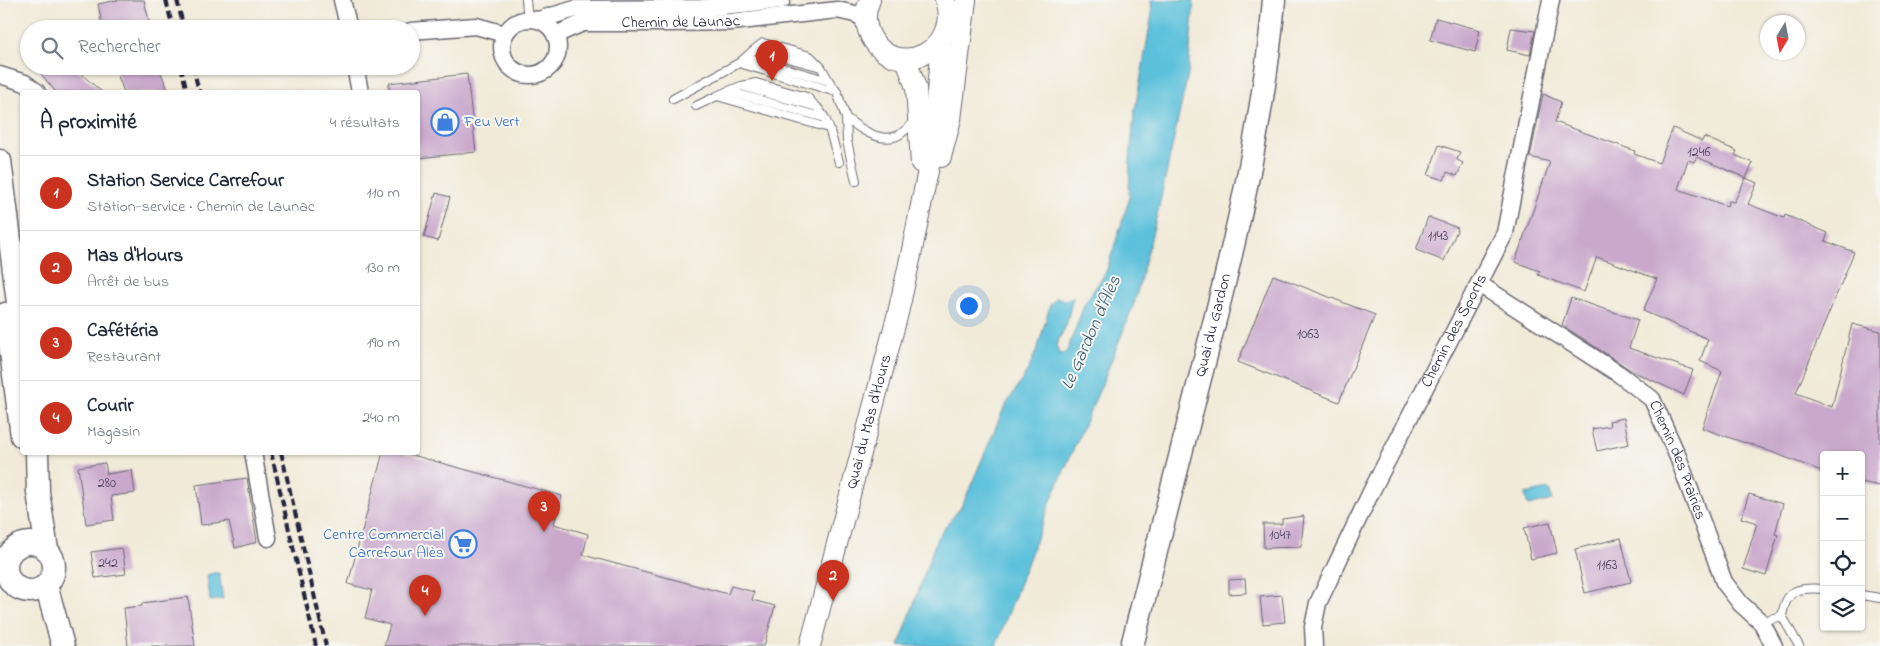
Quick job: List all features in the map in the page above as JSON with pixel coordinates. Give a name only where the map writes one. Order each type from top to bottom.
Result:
[{"type":"main road","name":"Quai du Gardon","points":[[1132,646],[1229,266],[1258,131],[1270,48],[1274,0]]},
{"type":"main road","points":[[0,161],[20,318]]},
{"type":"main road","points":[[0,274],[20,421]]},
{"type":"main road","points":[[27,455],[43,517],[38,547]]},
{"type":"main road","points":[[37,455],[38,492]]},
{"type":"main road","points":[[19,546],[38,547],[54,562],[54,571],[51,579],[37,588],[13,584],[8,578],[4,555],[19,546]]},
{"type":"main road","points":[[37,588],[48,628],[50,646]]},
{"type":"main road","points":[[37,588],[63,646]]},
{"type":"street","points":[[342,0],[347,20]]},
{"type":"street","name":"Chemin de Launac","points":[[533,20],[575,9],[782,0]]},
{"type":"street","points":[[870,0],[867,6],[866,20],[868,31],[874,42],[883,51],[894,56],[906,58],[920,56],[932,50],[942,40]]},
{"type":"street","name":"Quai du Mas d'Hours","points":[[923,195],[936,175],[952,119],[966,0]]},
{"type":"street","name":"Chemin des Sports","points":[[1314,646],[1312,627],[1318,602],[1372,490],[1505,233],[1551,0]]},
{"type":"street","name":"Quai du Mas d'Hours","points":[[810,646],[898,313],[933,146],[942,40],[947,28],[948,5]]},
{"type":"street","name":"Chemin de Launac","points":[[555,35],[583,23],[731,22],[837,10],[854,14],[866,20]]},
{"type":"street","points":[[533,20],[546,24],[555,35],[558,44],[555,59],[544,71],[528,75],[512,68],[506,62],[503,53],[503,43],[511,27],[519,22],[533,20]]},
{"type":"street","points":[[420,30],[476,26],[506,34]]},
{"type":"street","name":"Quai du Mas d'Hours","points":[[906,58],[916,88],[923,195]]},
{"type":"street","points":[[0,75],[25,83],[34,90]]},
{"type":"street","points":[[357,75],[360,90]]},
{"type":"street","name":"Chemin des Prairies","points":[[1479,284],[1619,374],[1652,399],[1678,456],[1724,582],[1742,604],[1762,623],[1774,646]]},
{"type":"street","points":[[254,455],[268,538]]},
{"type":"lane","points":[[526,0],[533,20]]},
{"type":"lane","points":[[673,100],[739,63],[755,49],[821,67],[837,92],[846,118],[847,141],[856,181]]},
{"type":"lane","points":[[746,57],[830,81]]},
{"type":"lane","points":[[739,63],[837,92]]},
{"type":"lane","points":[[696,106],[741,86],[817,107],[825,118],[839,162]]},
{"type":"lane","points":[[728,91],[825,118]]},
{"type":"lane","points":[[717,96],[829,128]]},
{"type":"lane","points":[[846,118],[865,131],[888,138],[898,136],[919,118]]},
{"type":"lane","points":[[1798,646],[1782,616],[1784,602],[1789,594],[1802,589],[1820,589]]},
{"type":"lane","points":[[1865,596],[1880,598]]},
{"type":"lane","points":[[1762,623],[1782,616]]},
{"type":"water","name":"Le Gardon d'Alès","points":[[1151,0],[1194,0],[1188,74],[1158,211],[1135,301],[1102,384],[1052,498],[996,646],[899,646],[937,538],[963,504],[1004,408],[1027,372],[1038,347],[1050,305],[1057,297],[1064,300],[1073,297],[1066,326],[1056,345],[1060,356],[1067,351],[1085,303],[1106,272],[1129,200],[1134,115],[1152,14]]},
{"type":"water","points":[[1549,489],[1552,500],[1528,506],[1525,494]]},
{"type":"water","points":[[219,573],[223,599],[210,601],[207,575]]},
{"type":"building","points":[[118,0],[144,0],[149,20],[101,20],[98,4]]},
{"type":"building","points":[[1436,18],[1480,30],[1475,52],[1430,40]]},
{"type":"building","points":[[1511,28],[1535,31],[1530,55],[1507,50]]},
{"type":"building","name":"Feu Vert","points":[[467,74],[476,152],[420,158],[420,90],[389,90],[389,83]]},
{"type":"building","points":[[42,75],[82,75],[100,90],[54,90]]},
{"type":"building","points":[[117,75],[162,75],[168,90],[123,90]]},
{"type":"building","points":[[1543,94],[1561,102],[1555,122],[1635,151],[1634,154],[1659,163],[1673,128],[1702,141],[1704,137],[1737,151],[1735,155],[1753,163],[1746,178],[1757,183],[1748,204],[1784,218],[1785,215],[1828,233],[1825,241],[1854,252],[1796,393],[1832,407],[1852,324],[1880,331],[1880,486],[1865,483],[1865,451],[1820,451],[1820,470],[1702,428],[1722,371],[1700,361],[1708,339],[1643,311],[1657,279],[1597,257],[1584,292],[1538,275],[1540,271],[1515,262],[1550,162],[1530,157]],"holes":[[[1697,157],[1746,178],[1734,202],[1729,201],[1727,206],[1678,189],[1688,160],[1694,162]]]},
{"type":"building","points":[[1439,145],[1460,152],[1457,160],[1463,163],[1457,176],[1447,172],[1444,180],[1428,175]]},
{"type":"building","points":[[436,193],[450,197],[438,241],[424,237]]},
{"type":"building","points":[[1428,217],[1458,228],[1444,261],[1416,250]]},
{"type":"building","points":[[1273,275],[1375,315],[1339,402],[1238,362]]},
{"type":"building","points":[[1571,298],[1638,320],[1629,348],[1693,370],[1684,395],[1632,371],[1562,325]]},
{"type":"building","points":[[1624,418],[1629,444],[1597,451],[1592,429],[1610,426],[1609,421]]},
{"type":"building","name":"Centre Commercial Carrefour Alès","points":[[382,455],[412,455],[562,496],[554,524],[588,534],[583,555],[728,594],[731,586],[754,592],[752,600],[775,606],[764,646],[384,646],[390,625],[365,618],[372,590],[348,584]]},
{"type":"building","points":[[105,463],[107,474],[132,470],[135,493],[111,496],[114,520],[86,524],[78,467]]},
{"type":"building","points":[[247,478],[257,542],[235,548],[229,521],[201,525],[196,485]]},
{"type":"building","points":[[1749,494],[1783,504],[1775,534],[1778,535],[1766,576],[1743,569],[1757,523],[1741,518]]},
{"type":"building","points":[[1304,516],[1301,547],[1264,548],[1263,524],[1282,524],[1282,519]]},
{"type":"building","points":[[1550,522],[1557,553],[1531,559],[1524,528]]},
{"type":"building","points":[[1621,538],[1631,582],[1585,593],[1575,549]]},
{"type":"building","points":[[122,548],[126,574],[95,578],[91,552]]},
{"type":"building","points":[[1245,579],[1246,593],[1229,594],[1229,580]]},
{"type":"building","points":[[1282,595],[1285,622],[1263,624],[1260,597]]},
{"type":"building","points":[[188,597],[195,646],[128,646],[124,608],[142,606],[142,603]]},
{"type":"railway","points":[[166,0],[171,20]]},
{"type":"railway","points":[[177,0],[182,20]]},
{"type":"railway","points":[[183,75],[187,90]]},
{"type":"railway","points":[[195,75],[199,90]]},
{"type":"railway","points":[[272,455],[316,646]]},
{"type":"railway","points":[[282,455],[326,646]]},
{"type":"place","name":"Station Service Carrefour","points":[[772,81]]},
{"type":"place","name":"Feu Vert","points":[[445,122]]},
{"type":"place","name":"Cafétéria","points":[[544,532]]},
{"type":"place","name":"Centre Commercial Carrefour Alès","points":[[463,544]]},
{"type":"place","name":"Mas d'Hours","points":[[833,601]]},
{"type":"place","name":"Courir","points":[[425,616]]}]
